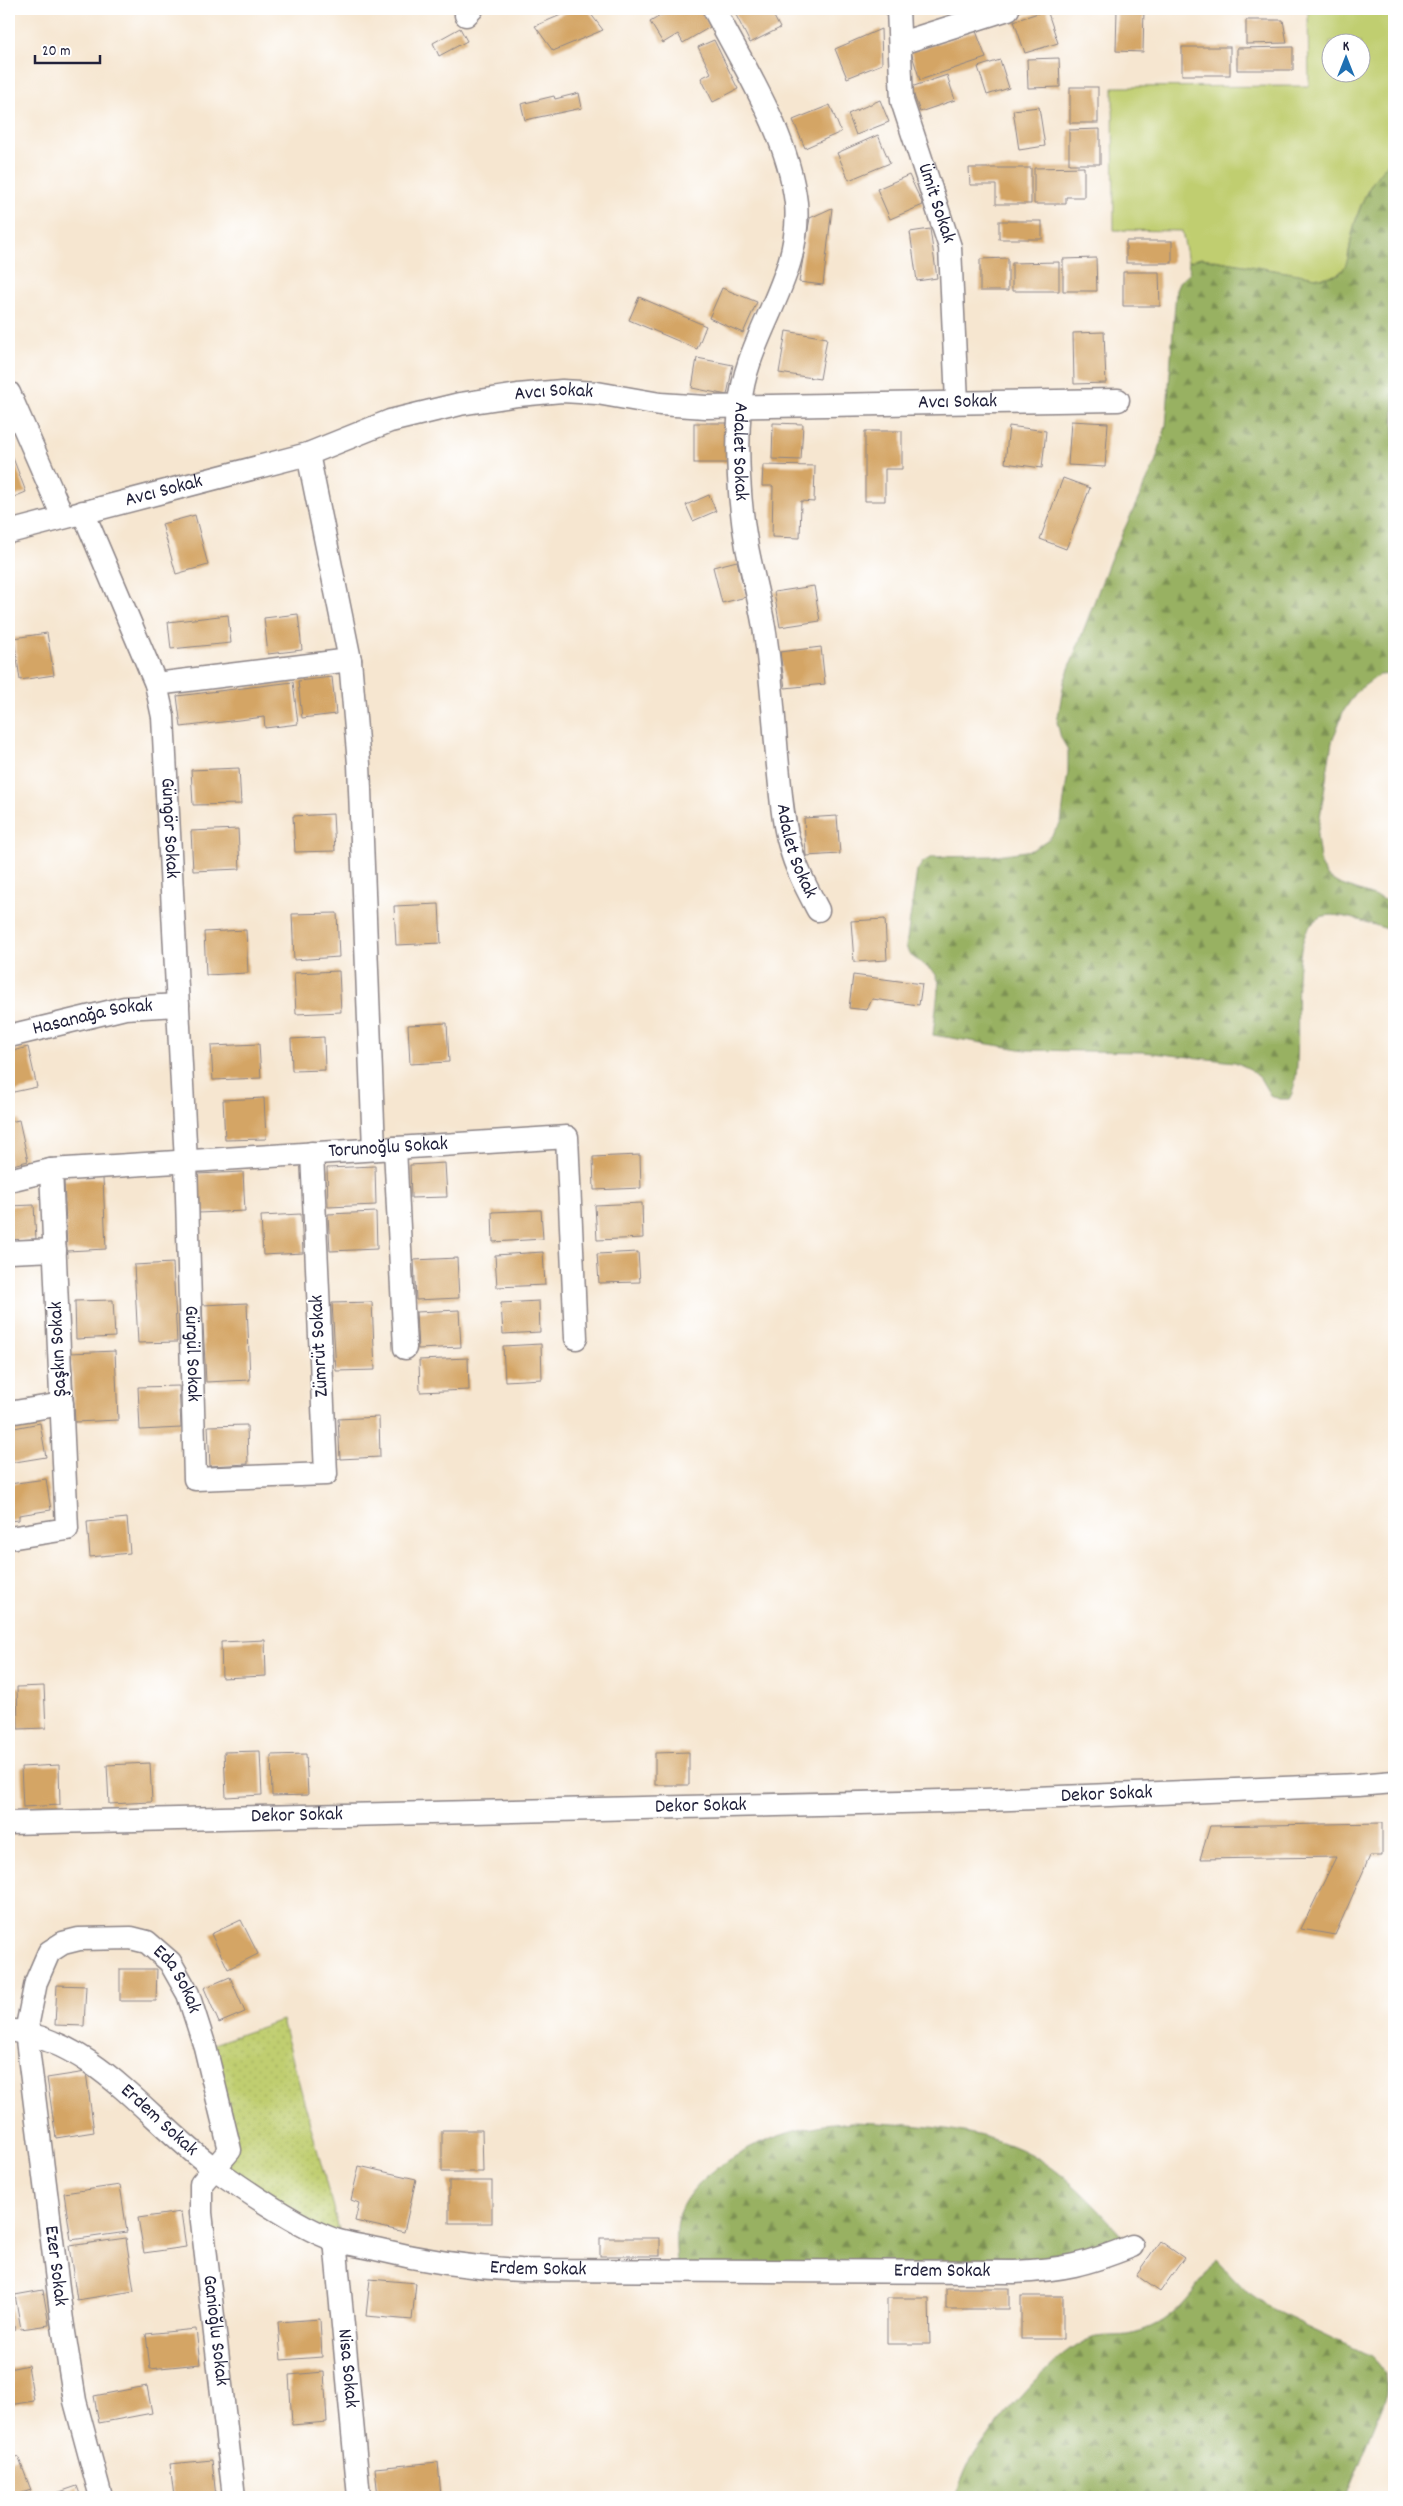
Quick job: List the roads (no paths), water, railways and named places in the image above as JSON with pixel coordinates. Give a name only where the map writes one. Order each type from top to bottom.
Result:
[{"type":"street","name":"Adalet Sokak","points":[[714,9],[762,103],[782,147],[792,179],[796,206],[790,256],[782,286],[752,358],[740,405],[740,480],[747,546],[766,638],[781,800],[789,843],[797,868],[818,910]]},
{"type":"street","name":"Ümit Sokak","points":[[898,9],[901,43],[902,101],[950,247],[957,402]]},
{"type":"street","points":[[901,43],[1008,9]]},
{"type":"street","name":"Avcı Sokak","points":[[9,532],[308,454],[390,421],[460,404],[518,394],[562,391],[597,393],[660,404],[706,407],[1118,400]]},
{"type":"street","name":"Güngör Sokak","points":[[9,393],[73,514],[156,684],[163,717],[186,1162]]},
{"type":"street","points":[[308,454],[350,660],[359,764],[384,1149],[405,1348]]},
{"type":"street","points":[[156,684],[350,660]]},
{"type":"street","name":"Hasanağa Sokak","points":[[9,1036],[125,1008],[178,1005]]},
{"type":"street","name":"Torunoğlu Sokak","points":[[9,1180],[51,1170],[567,1137],[576,1338]]},
{"type":"street","name":"Zümrüt Sokak","points":[[262,1476],[326,1474],[312,1153]]},
{"type":"street","name":"Gürgül Sokak","points":[[186,1162],[195,1479],[262,1476]]},
{"type":"street","name":"Şaşkın Sokak","points":[[9,1538],[67,1528],[51,1170]]},
{"type":"street","points":[[9,1252],[55,1250]]},
{"type":"street","points":[[9,1413],[62,1404]]},
{"type":"street","name":"Dekor Sokak","points":[[9,1823],[984,1800],[1394,1782]]},
{"type":"street","name":"Eda Sokak","points":[[17,2031],[49,1952],[63,1943],[79,1939],[131,1938],[147,1942],[160,1951],[179,1974],[188,1994],[205,2047],[230,2150],[214,2169]]},
{"type":"street","name":"Erdem Sokak","points":[[17,2031],[58,2042],[86,2059],[109,2076],[214,2169],[296,2221],[335,2240],[429,2262],[476,2269],[521,2270],[1043,2271],[1089,2263],[1132,2246]]},
{"type":"street","name":"Ezer Sokak","points":[[17,2031],[75,2401],[101,2497]]},
{"type":"street","name":"Ganioğlu Sokak","points":[[214,2169],[201,2184],[201,2213],[234,2497]]},
{"type":"street","name":"Nisa Sokak","points":[[335,2240],[359,2497]]}]
